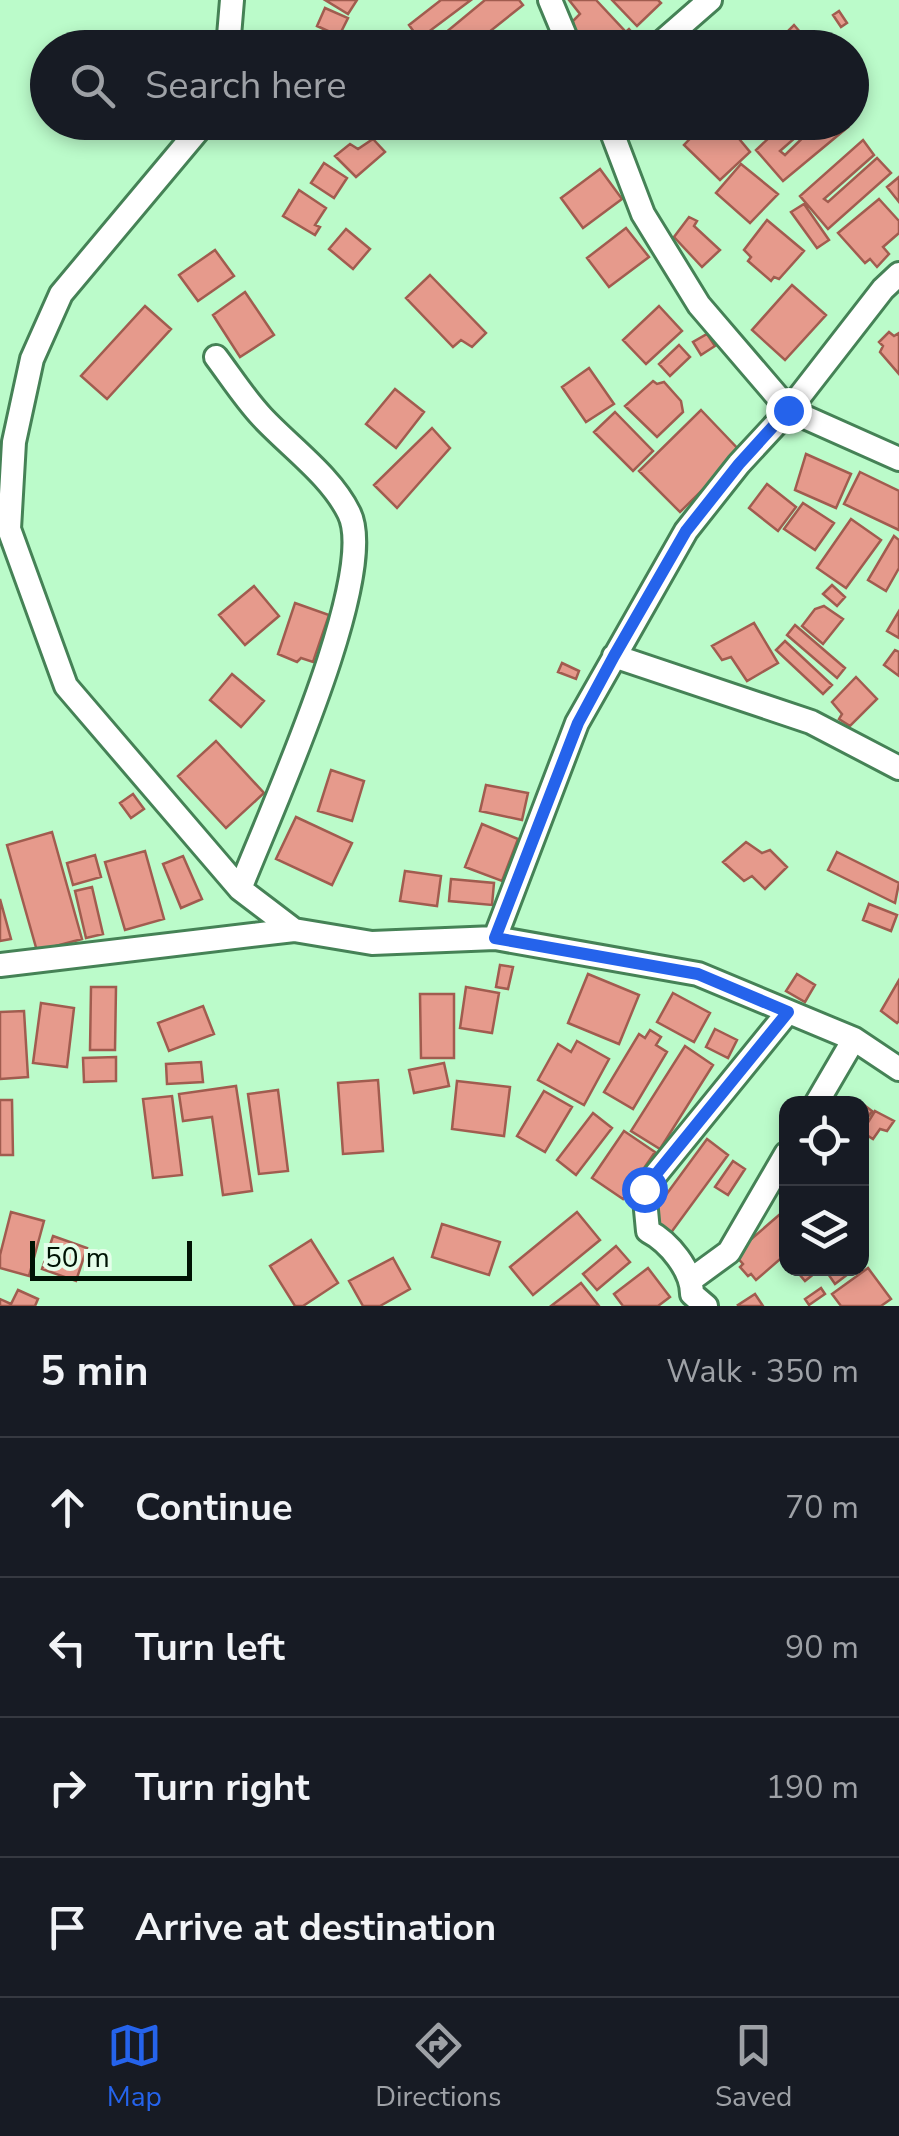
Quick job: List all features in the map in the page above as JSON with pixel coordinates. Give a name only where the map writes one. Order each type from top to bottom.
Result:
[{"type":"street","points":[[230,30],[232,0]]},
{"type":"street","points":[[550,0],[562,30]]},
{"type":"street","points":[[675,30],[710,0]]},
{"type":"street","points":[[191,140],[60,294],[32,359],[21,409],[14,442],[9,529],[66,686],[240,889],[294,930]]},
{"type":"street","points":[[615,140],[642,214],[689,290],[788,410],[899,459]]},
{"type":"street","points":[[495,938],[578,723],[686,531],[899,274]]},
{"type":"street","points":[[216,357],[258,413],[336,492],[351,516],[355,544],[352,578],[335,648],[240,889]]},
{"type":"street","points":[[614,656],[811,722],[899,768]]},
{"type":"street","points":[[0,965],[294,930],[372,943],[495,938],[698,974],[854,1039],[899,1070]]},
{"type":"street","points":[[706,1306],[692,1294],[692,1278],[660,1237],[648,1231],[644,1189],[788,1012]]},
{"type":"street","points":[[821,1096],[854,1039]]},
{"type":"street","points":[[692,1278],[729,1252],[779,1166]]},
{"type":"building","points":[[325,0],[357,0],[348,14]]},
{"type":"building","points":[[441,0],[471,0],[431,30],[413,30],[409,25]]},
{"type":"building","points":[[485,0],[519,0],[523,5],[492,30],[449,30]]},
{"type":"building","points":[[569,0],[596,0],[624,30],[574,30],[573,21],[580,14]]},
{"type":"building","points":[[612,0],[658,0],[661,3],[637,26]]},
{"type":"building","points":[[325,8],[348,18],[342,30],[317,26]]},
{"type":"building","points":[[839,11],[847,23],[841,27],[833,15]]},
{"type":"building","points":[[374,140],[385,152],[356,177],[335,156],[350,144],[358,149]]},
{"type":"building","points":[[689,140],[740,140],[750,152],[720,180],[684,145]]},
{"type":"building","points":[[767,140],[793,140],[780,151],[785,155],[800,140],[832,140],[783,181],[756,150]]},
{"type":"building","points":[[863,140],[874,155],[824,199],[828,202],[877,158],[891,173],[828,229],[800,196]]},
{"type":"building","points":[[324,163],[347,178],[334,198],[311,183]]},
{"type":"building","points":[[741,164],[778,194],[750,223],[716,193]]},
{"type":"building","points":[[600,169],[622,199],[583,228],[561,198]]},
{"type":"building","points":[[899,177],[899,202],[887,187]]},
{"type":"building","points":[[299,190],[326,208],[315,225],[320,227],[315,235],[283,216]]},
{"type":"building","points":[[879,199],[899,221],[899,233],[883,247],[889,254],[877,267],[870,259],[865,263],[838,233]]},
{"type":"building","points":[[804,204],[829,240],[817,248],[791,212]]},
{"type":"building","points":[[689,217],[697,221],[694,226],[720,250],[702,267],[674,237]]},
{"type":"building","points":[[767,220],[804,251],[779,279],[774,277],[771,281],[748,261],[751,257],[744,250]]},
{"type":"building","points":[[626,228],[649,257],[609,287],[587,258]]},
{"type":"building","points":[[346,229],[370,249],[353,269],[329,249]]},
{"type":"building","points":[[215,250],[234,276],[198,301],[179,275]]},
{"type":"building","points":[[430,275],[486,333],[472,347],[461,340],[453,347],[406,298]]},
{"type":"building","points":[[792,285],[826,315],[785,360],[752,330]]},
{"type":"building","points":[[245,292],[274,335],[240,357],[213,315]]},
{"type":"building","points":[[145,306],[171,329],[107,399],[81,376]]},
{"type":"building","points":[[659,306],[682,331],[646,364],[623,340]]},
{"type":"building","points":[[889,332],[894,336],[899,333],[899,374],[880,352],[883,346],[879,342]]},
{"type":"building","points":[[707,334],[715,346],[701,355],[693,342]]},
{"type":"building","points":[[679,345],[690,357],[670,376],[659,364]]},
{"type":"building","points":[[589,368],[614,404],[586,422],[562,387]]},
{"type":"building","points":[[653,381],[664,382],[681,401],[683,412],[657,437],[625,406]]},
{"type":"building","points":[[395,389],[424,412],[396,448],[366,424]]},
{"type":"building","points":[[701,410],[741,452],[680,512],[639,471]]},
{"type":"building","points":[[615,412],[653,451],[633,471],[594,432]]},
{"type":"building","points":[[432,428],[450,448],[397,508],[374,485]]},
{"type":"building","points":[[806,454],[851,474],[836,508],[795,490]]},
{"type":"building","points":[[860,472],[899,491],[899,530],[844,504]]},
{"type":"building","points":[[767,484],[796,507],[778,531],[749,508]]},
{"type":"building","points":[[803,503],[834,523],[815,550],[784,529]]},
{"type":"building","points":[[851,519],[881,540],[846,588],[817,568]]},
{"type":"building","points":[[894,536],[899,540],[899,568],[886,591],[868,580]]},
{"type":"building","points":[[832,585],[845,597],[837,606],[823,594]]},
{"type":"building","points":[[254,586],[279,616],[245,645],[219,615]]},
{"type":"building","points":[[295,603],[329,615],[313,662],[301,658],[297,662],[278,654]]},
{"type":"building","points":[[824,606],[843,619],[823,644],[802,626],[815,609]]},
{"type":"building","points":[[899,611],[899,638],[887,631]]},
{"type":"building","points":[[754,623],[778,663],[747,681],[731,657],[722,660],[712,646]]},
{"type":"building","points":[[795,625],[845,668],[837,678],[787,635]]},
{"type":"building","points":[[785,641],[832,685],[823,694],[776,650]]},
{"type":"building","points":[[895,650],[899,652],[899,676],[884,665]]},
{"type":"building","points":[[562,663],[579,671],[576,679],[558,672]]},
{"type":"building","points":[[232,674],[264,701],[241,727],[210,700]]},
{"type":"building","points":[[856,677],[877,699],[850,726],[839,719],[842,714],[832,702]]},
{"type":"building","points":[[216,741],[264,793],[226,828],[178,776]]},
{"type":"building","points":[[331,770],[364,781],[352,821],[318,811]]},
{"type":"building","points":[[486,785],[528,793],[522,820],[480,811]]},
{"type":"building","points":[[133,794],[144,809],[131,818],[120,803]]},
{"type":"building","points":[[296,817],[352,843],[332,885],[276,859]]},
{"type":"building","points":[[482,824],[518,839],[502,881],[465,867]]},
{"type":"building","points":[[52,832],[82,939],[37,951],[7,845]]},
{"type":"building","points":[[746,842],[762,853],[770,850],[787,867],[765,889],[752,876],[744,881],[723,862]]},
{"type":"building","points":[[145,851],[164,919],[125,930],[105,862]]},
{"type":"building","points":[[837,852],[899,883],[895,903],[828,870]]},
{"type":"building","points":[[95,855],[101,877],[73,885],[67,863]]},
{"type":"building","points":[[183,856],[202,899],[181,908],[163,864]]},
{"type":"building","points":[[405,871],[441,876],[437,906],[400,901]]},
{"type":"building","points":[[451,879],[494,883],[492,905],[449,901]]},
{"type":"building","points":[[92,887],[103,934],[86,938],[75,891]]},
{"type":"building","points":[[0,899],[11,939],[0,941]]},
{"type":"building","points":[[869,904],[897,915],[891,931],[863,920]]},
{"type":"building","points":[[500,965],[513,967],[508,989],[496,987]]},
{"type":"building","points":[[588,974],[639,995],[619,1044],[568,1023]]},
{"type":"building","points":[[797,974],[815,985],[805,1002],[786,991]]},
{"type":"building","points":[[899,980],[899,1021],[897,1023],[881,1011]]},
{"type":"building","points":[[91,987],[116,987],[115,1050],[90,1050]]},
{"type":"building","points":[[466,987],[499,993],[492,1033],[460,1028]]},
{"type":"building","points":[[673,993],[710,1013],[694,1042],[657,1022]]},
{"type":"building","points":[[420,994],[454,994],[454,1058],[421,1058]]},
{"type":"building","points":[[41,1003],[74,1008],[67,1067],[33,1063]]},
{"type":"building","points":[[203,1006],[214,1034],[169,1051],[158,1023]]},
{"type":"building","points":[[24,1011],[28,1077],[0,1079],[0,1012]]},
{"type":"building","points":[[715,1029],[737,1040],[728,1058],[706,1047]]},
{"type":"building","points":[[650,1030],[661,1037],[656,1045],[667,1052],[633,1109],[604,1092],[639,1034],[645,1038]]},
{"type":"building","points":[[577,1041],[609,1059],[584,1105],[538,1080],[558,1044],[571,1052]]},
{"type":"building","points":[[685,1046],[713,1065],[660,1149],[631,1131]]},
{"type":"building","points":[[116,1057],[116,1081],[84,1082],[83,1058]]},
{"type":"building","points":[[201,1062],[203,1082],[167,1084],[166,1064]]},
{"type":"building","points":[[444,1063],[449,1086],[414,1093],[409,1070]]},
{"type":"building","points":[[378,1080],[383,1151],[343,1154],[338,1083]]},
{"type":"building","points":[[457,1081],[510,1087],[504,1136],[452,1129]]},
{"type":"building","points":[[236,1086],[252,1191],[223,1195],[212,1117],[183,1121],[179,1094]]},
{"type":"building","points":[[278,1090],[288,1171],[259,1174],[248,1094]]},
{"type":"building","points":[[544,1091],[572,1107],[545,1152],[517,1136]]},
{"type":"building","points":[[172,1096],[182,1175],[153,1178],[143,1099]]},
{"type":"building","points":[[0,1100],[12,1100],[13,1155],[0,1155]]},
{"type":"building","points":[[875,1111],[894,1121],[887,1131],[880,1129],[873,1139],[869,1136],[869,1121]]},
{"type":"building","points":[[593,1113],[612,1128],[576,1175],[557,1160]]},
{"type":"building","points":[[624,1131],[655,1152],[623,1199],[592,1178]]},
{"type":"building","points":[[707,1139],[728,1155],[670,1234],[649,1218]]},
{"type":"building","points":[[733,1161],[745,1169],[728,1195],[715,1187]]},
{"type":"building","points":[[11,1212],[44,1221],[29,1276],[0,1268]]},
{"type":"building","points":[[577,1212],[600,1240],[533,1295],[510,1267]]},
{"type":"building","points":[[779,1215],[779,1260],[756,1280],[740,1267],[743,1264],[734,1254]]},
{"type":"building","points":[[442,1224],[500,1242],[489,1275],[432,1257]]},
{"type":"building","points":[[53,1236],[87,1248],[76,1281],[42,1269]]},
{"type":"building","points":[[311,1240],[338,1283],[303,1306],[295,1306],[270,1266]]},
{"type":"building","points":[[616,1246],[630,1262],[597,1290],[583,1274]]},
{"type":"building","points":[[393,1258],[410,1289],[380,1306],[363,1306],[349,1281]]},
{"type":"building","points":[[648,1268],[670,1297],[658,1306],[623,1306],[614,1294]]},
{"type":"building","points":[[869,1269],[891,1299],[881,1306],[841,1306],[832,1294],[857,1276],[869,1276]]},
{"type":"building","points":[[830,1276],[846,1276],[835,1284]]},
{"type":"building","points":[[581,1283],[599,1306],[551,1306]]},
{"type":"building","points":[[821,1288],[825,1294],[809,1305],[805,1299]]},
{"type":"building","points":[[18,1290],[38,1299],[35,1306],[0,1306],[0,1299],[11,1304]]},
{"type":"building","points":[[755,1294],[763,1306],[738,1305]]},
{"type":"route","points":[[644,1189],[788,1012],[698,974],[495,938],[578,723],[614,656],[686,531],[788,410]]}]
